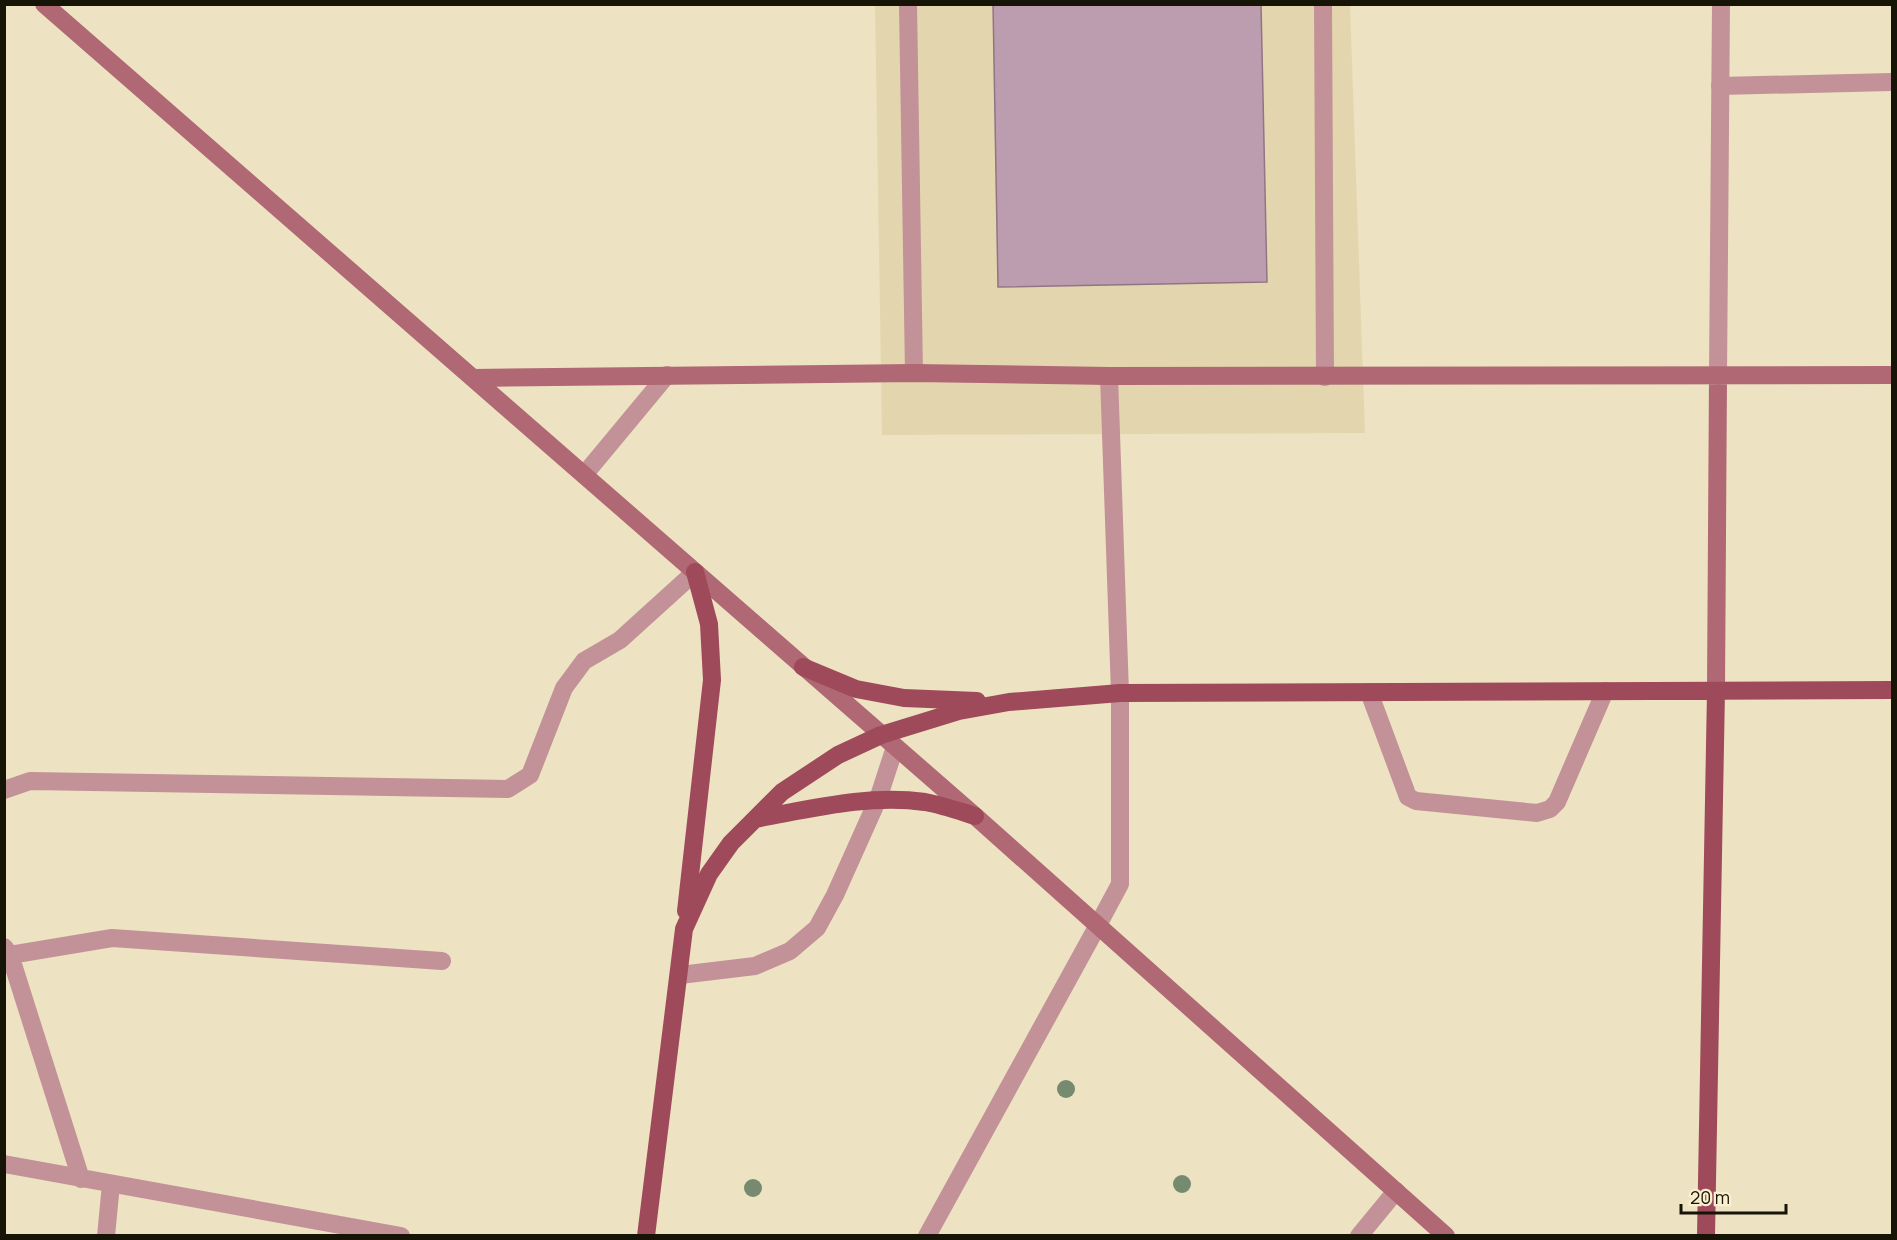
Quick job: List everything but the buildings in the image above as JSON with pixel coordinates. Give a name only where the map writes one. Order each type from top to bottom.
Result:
[{"type":"main road","points":[[646,1236],[680,975],[712,680],[709,624],[695,572]]},
{"type":"main road","points":[[803,667],[856,689],[904,698],[1009,702]]},
{"type":"main road","points":[[684,929],[709,874],[731,843],[782,792],[838,755],[888,741],[959,711],[1009,702],[1120,693],[1893,690]]},
{"type":"main road","points":[[1706,1236],[1716,691]]},
{"type":"main road","points":[[755,819],[878,799],[926,802],[975,816]]},
{"type":"street","points":[[44,4],[975,816],[1446,1236]]},
{"type":"street","points":[[908,4],[914,373]]},
{"type":"street","points":[[1323,4],[1325,377]]},
{"type":"street","points":[[1716,691],[1721,4]]},
{"type":"street","points":[[1720,86],[1893,82]]},
{"type":"street","points":[[473,378],[914,373],[1325,377],[1893,375]]},
{"type":"street","points":[[584,475],[667,375]]},
{"type":"street","points":[[927,1236],[1120,884],[1120,693],[1109,376]]},
{"type":"street","points":[[4,790],[30,781],[508,789],[530,775],[564,688],[584,661],[620,640],[695,572]]},
{"type":"street","points":[[1369,692],[1408,797],[1416,801],[1537,813],[1550,809],[1557,802],[1605,691]]},
{"type":"street","points":[[680,975],[755,966],[790,951],[817,928],[835,895],[878,799],[888,741]]},
{"type":"street","points":[[81,1179],[7,951],[112,938],[442,961]]},
{"type":"street","points":[[4,1164],[401,1236]]},
{"type":"street","points":[[106,1236],[111,1184]]},
{"type":"street","points":[[1359,1236],[1396,1191]]},
{"type":"shaded area","points":[[875,5],[1350,5],[1365,433],[882,435]]}]
